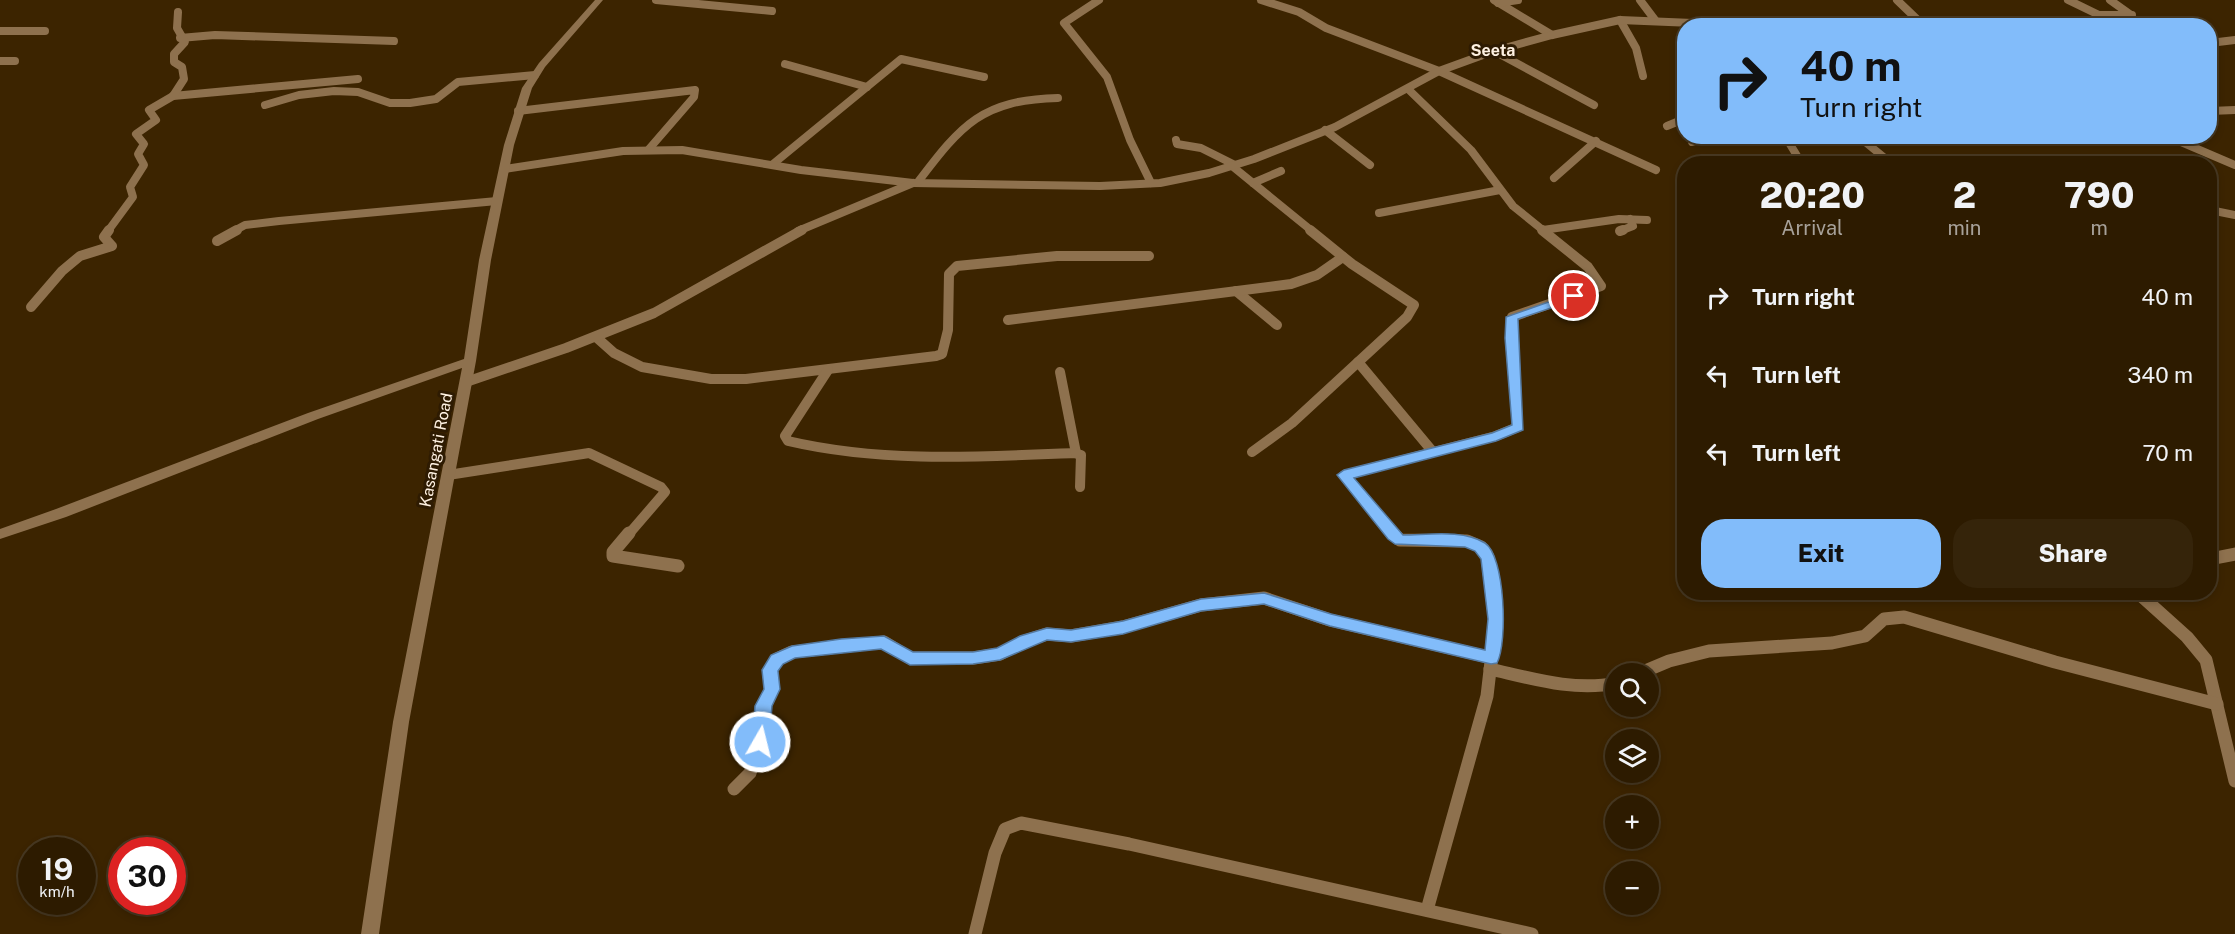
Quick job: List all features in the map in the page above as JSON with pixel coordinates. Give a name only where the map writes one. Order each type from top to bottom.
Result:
[{"type":"street","name":"Kasangati Road","points":[[370,934],[401,722],[470,362],[497,201],[518,111],[535,75],[563,39],[599,0]]},
{"type":"street","points":[[656,0],[772,11]]},
{"type":"street","points":[[1099,0],[1064,22],[1107,77],[1130,140],[1151,183]]},
{"type":"street","points":[[1261,0],[1299,12],[1326,28],[1439,71],[1656,170]]},
{"type":"street","points":[[1496,2],[1518,0]]},
{"type":"street","points":[[1640,0],[1654,20]]},
{"type":"street","points":[[1897,0],[1916,18]]},
{"type":"street","points":[[2068,0],[2099,15],[2132,15],[2110,0]]},
{"type":"street","points":[[1496,2],[1552,35]]},
{"type":"street","points":[[173,96],[184,79],[182,67],[174,62],[174,54],[184,42],[180,38],[176,24],[178,12]]},
{"type":"street","points":[[1620,21],[1636,48],[1643,76]]},
{"type":"street","points":[[505,169],[649,149],[682,150],[916,182],[1030,186],[1151,183],[1209,173],[1233,166],[1325,130],[1439,71],[1494,51],[1552,35],[1620,21],[1677,22]]},
{"type":"street","points":[[1,30],[45,31]]},
{"type":"street","points":[[180,38],[214,35],[394,41]]},
{"type":"street","points":[[2217,42],[2235,40]]},
{"type":"street","points":[[1494,51],[1594,105]]},
{"type":"street","points":[[773,164],[901,59],[984,77]]},
{"type":"street","points":[[0,61],[15,61]]},
{"type":"street","points":[[785,64],[867,87]]},
{"type":"street","points":[[265,105],[288,97],[331,92],[357,92],[373,96],[385,103],[436,99],[442,96],[450,85],[458,82],[535,75]]},
{"type":"street","points":[[31,307],[62,271],[80,256],[112,246],[104,237],[133,197],[130,187],[144,165],[138,154],[144,144],[136,134],[156,120],[149,110],[173,96],[358,79]]},
{"type":"street","points":[[1408,89],[1471,150],[1513,206],[1588,267],[1601,286],[1512,317],[1511,338],[1518,427],[1496,436],[1344,475],[1393,536],[1400,540],[1467,541],[1481,548],[1488,557],[1496,619],[1487,696],[1427,910]]},
{"type":"street","points":[[518,111],[695,90],[694,97],[649,149]]},
{"type":"street","points":[[466,382],[596,337],[691,294],[785,237],[916,182],[956,135],[983,112],[1019,99],[1058,98]]},
{"type":"street","points":[[2217,111],[2235,110]]},
{"type":"street","points":[[1667,126],[1677,122]]},
{"type":"street","points":[[1325,130],[1370,165]]},
{"type":"street","points":[[1176,140],[1177,144],[1202,148],[1233,166],[1343,257],[1414,306],[1407,317],[1292,423],[1252,452]]},
{"type":"street","points":[[1554,178],[1596,141]]},
{"type":"street","points":[[1868,144],[1882,156]]},
{"type":"street","points":[[2185,144],[2214,156]]},
{"type":"street","points":[[2217,157],[2235,165]]},
{"type":"street","points":[[1253,183],[1281,171]]},
{"type":"street","points":[[1379,213],[1500,190]]},
{"type":"street","points":[[217,241],[245,225],[279,220],[497,201]]},
{"type":"street","points":[[2217,211],[2235,215]]},
{"type":"street","points":[[1543,230],[1630,219],[1647,220]]},
{"type":"street","points":[[1620,231],[1633,226],[1630,219]]},
{"type":"street","points":[[596,337],[614,353],[642,368],[711,379],[746,379],[942,354],[948,330],[949,274],[953,268],[962,264],[1057,256],[1149,256]]},
{"type":"street","points":[[1008,320],[1306,282],[1343,257]]},
{"type":"street","points":[[1236,291],[1277,325]]},
{"type":"street","points":[[0,534],[61,513],[302,420],[470,362]]},
{"type":"street","points":[[1358,362],[1433,452]]},
{"type":"street","points":[[828,370],[785,436],[788,441],[854,454],[969,456],[1076,453],[1081,455],[1080,487]]},
{"type":"street","points":[[1060,372],[1076,453]]},
{"type":"street","points":[[448,474],[550,461],[590,453],[660,487],[665,492],[613,552],[613,556],[678,566]]},
{"type":"street","points":[[2217,558],[2235,554]]},
{"type":"street","points":[[734,789],[750,773],[760,742],[764,706],[772,689],[770,670],[777,660],[792,652],[884,642],[910,658],[973,658],[1000,654],[1025,641],[1047,634],[1071,636],[1123,627],[1201,605],[1264,598],[1330,620],[1555,681],[1605,686]]},
{"type":"street","points":[[2146,600],[2200,650],[2206,660],[2235,781]]},
{"type":"street","points":[[1659,665],[1709,651],[1832,643],[1864,636],[1884,619],[1904,617],[2094,672],[2217,704]]},
{"type":"street","points":[[975,934],[995,853],[1005,829],[1021,823],[1129,844],[1532,934]]},
{"type":"district","name":"Seeta","points":[[1493,50]]},
{"type":"route","points":[[760,742],[764,706],[772,689],[770,670],[777,660],[792,652],[841,645],[884,642],[910,658],[973,658],[1000,654],[1025,641],[1047,634],[1071,636],[1123,627],[1201,605],[1264,598],[1286,603],[1330,620],[1491,658],[1496,619],[1488,557],[1481,548],[1467,541],[1400,540],[1393,536],[1344,475],[1460,446],[1518,427],[1518,403],[1511,338],[1512,317],[1574,296]]}]
